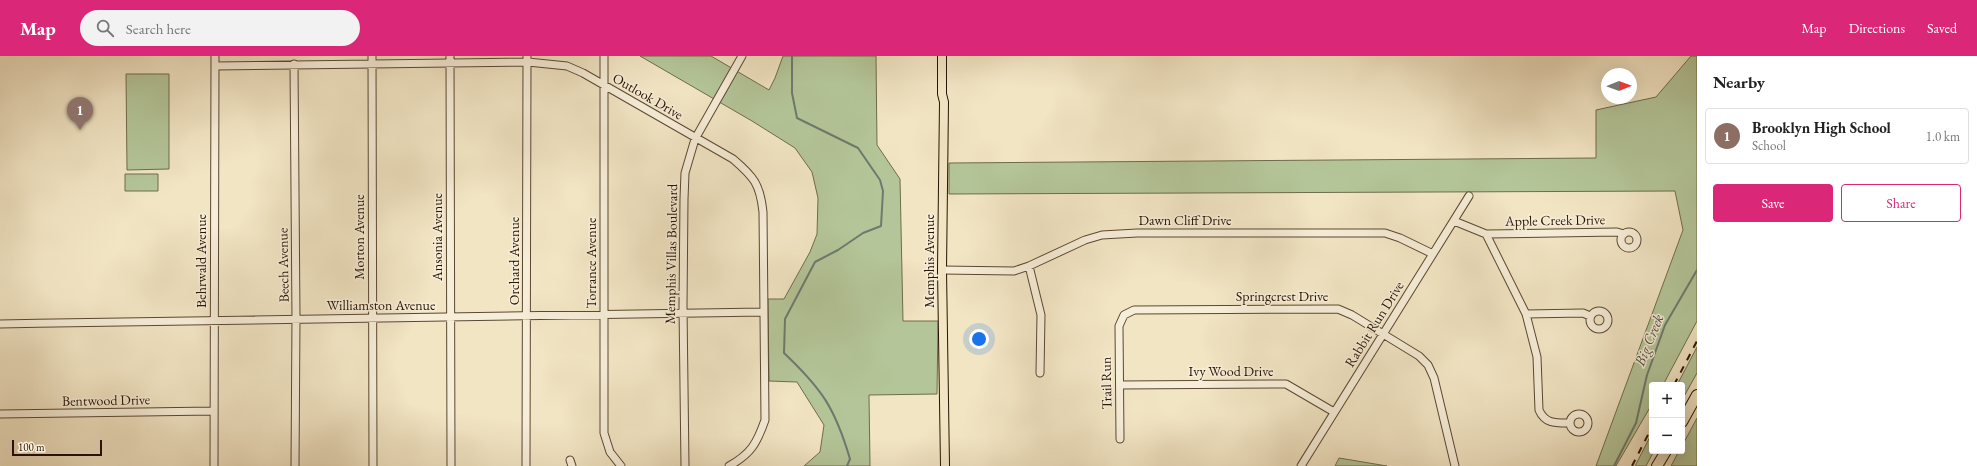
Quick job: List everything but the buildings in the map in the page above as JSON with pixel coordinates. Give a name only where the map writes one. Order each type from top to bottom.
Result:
[{"type":"highway","points":[[1685,418],[1697,395]]},
{"type":"highway","points":[[1657,466],[1664,454]]},
{"type":"highway","points":[[1664,466],[1669,454]]},
{"type":"main road","name":"Memphis Avenue","points":[[942,56],[942,94],[944,102],[942,270],[945,466]]},
{"type":"street","name":"Behrwald Avenue","points":[[214,466],[215,56]]},
{"type":"street","name":"Torrance Avenue","points":[[604,56],[604,433],[610,452],[621,466]]},
{"type":"street","name":"Memphis Villas Boulevard","points":[[685,466],[683,314],[684,193],[686,173],[695,139],[742,56]]},
{"type":"street","name":"Outlook Drive","points":[[215,66],[372,60],[527,59],[567,66],[604,85],[695,139],[732,159],[750,174],[761,192],[763,212],[765,420],[757,442],[742,458],[729,466]]},
{"type":"street","name":"Orchard Avenue","points":[[526,466],[527,59]]},
{"type":"street","name":"Morton Avenue","points":[[372,60],[373,466]]},
{"type":"street","name":"Ansonia Avenue","points":[[450,60],[451,466]]},
{"type":"street","name":"Beech Avenue","points":[[294,64],[296,318],[295,466]]},
{"type":"street","name":"Rabbit Run Drive","points":[[1301,466],[1469,196]]},
{"type":"street","points":[[1454,221],[1486,234],[1526,314],[1537,357],[1539,410],[1545,420],[1570,423]]},
{"type":"street","name":"Apple Creek Drive","points":[[1486,234],[1617,232],[1624,234]]},
{"type":"street","name":"Dawn Cliff Drive","points":[[942,270],[1014,271],[1029,266],[1085,240],[1102,235],[1137,233],[1385,233],[1400,238],[1432,254]]},
{"type":"street","points":[[1029,266],[1041,315],[1040,373]]},
{"type":"street","name":"Springcrest Drive","points":[[1119,326],[1124,316],[1134,310],[1338,309],[1352,315],[1419,356],[1432,370],[1455,466]]},
{"type":"street","name":"Williamston Avenue","points":[[0,324],[214,319],[450,318],[763,312]]},
{"type":"street","points":[[1526,314],[1583,313],[1590,316]]},
{"type":"street","name":"Trail Run","points":[[1119,326],[1120,439]]},
{"type":"street","name":"Ivy Wood Drive","points":[[1120,385],[1286,384],[1334,412]]},
{"type":"street","name":"Bentwood Drive","points":[[0,414],[213,411]]},
{"type":"green space","points":[[640,56],[711,56],[769,90],[783,56],[876,56],[877,145],[900,179],[903,321],[938,321],[937,394],[869,395],[870,466],[804,466],[820,452],[824,425],[797,382],[769,381],[768,299],[784,299],[810,252],[817,234],[818,198],[812,172],[795,148],[752,121]]},
{"type":"green space","points":[[1691,56],[1697,56],[1697,321],[1665,382],[1649,382],[1649,409],[1616,466],[1596,466],[1683,230],[1675,191],[949,194],[949,163],[1596,158],[1596,110],[1624,104],[1637,104],[1637,101],[1656,97]]},
{"type":"green space","points":[[126,74],[169,74],[169,169],[127,170]]},
{"type":"green space","points":[[125,174],[158,174],[158,191],[125,191]]},
{"type":"green space","points":[[1697,347],[1697,373],[1685,395],[1685,382],[1679,382]]},
{"type":"green space","points":[[1697,418],[1697,466],[1671,466],[1677,454],[1685,454],[1685,440]]},
{"type":"green space","points":[[1649,439],[1649,454],[1652,454],[1646,466],[1635,466]]},
{"type":"green space","points":[[1339,458],[1387,466],[1335,466]]},
{"type":"waterway","points":[[792,56],[792,93],[797,118],[858,148],[880,180],[883,191],[881,226],[863,233],[838,250],[815,262],[785,319],[784,353],[818,389],[826,400],[839,426],[850,459],[847,466]]},
{"type":"waterway","name":"Big Creek","points":[[1614,466],[1636,423],[1647,375],[1665,325],[1697,270]]},
{"type":"railway","points":[[1676,382],[1697,341]]},
{"type":"railway","points":[[1632,466],[1649,433]]},
{"type":"place","name":"Brooklyn High School","points":[[80,130]]}]
